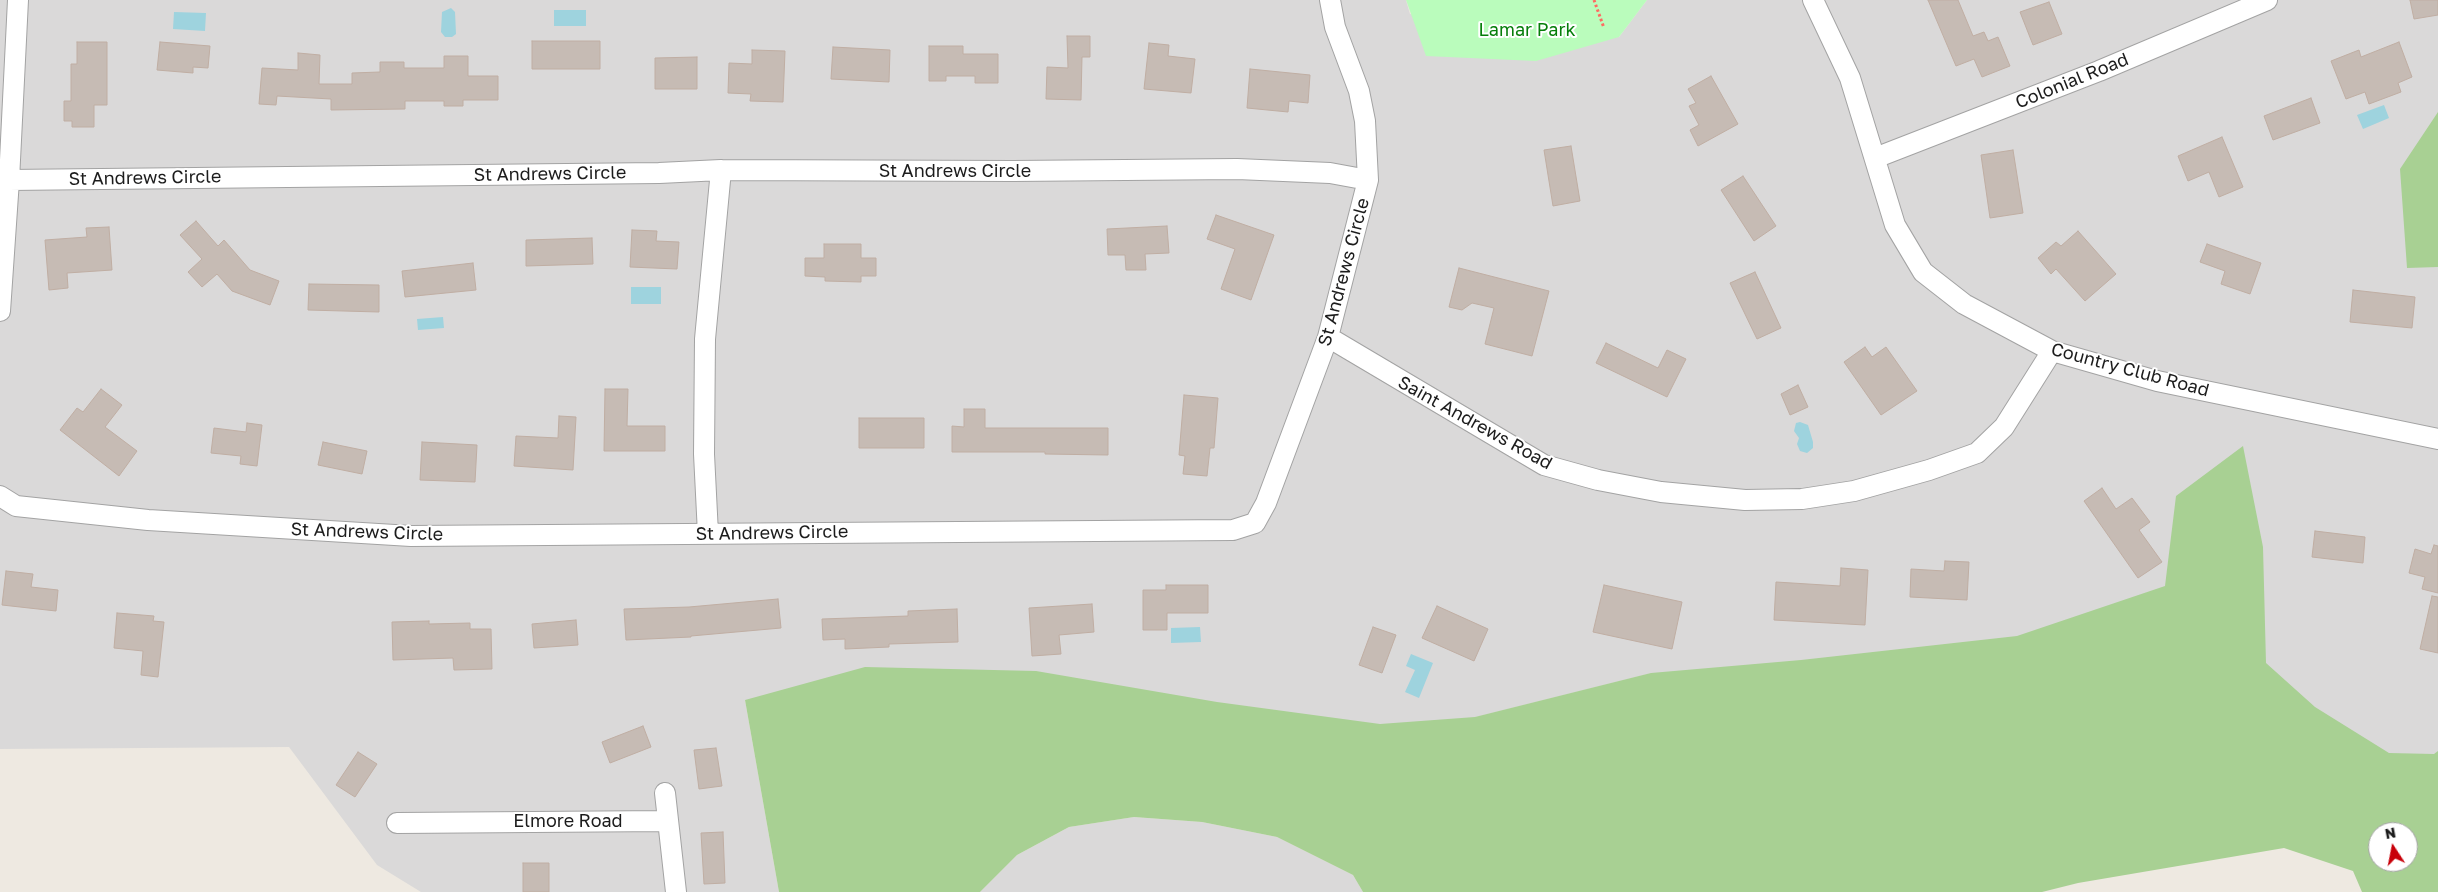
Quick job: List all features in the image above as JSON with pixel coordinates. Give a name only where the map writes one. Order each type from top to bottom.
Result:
[{"type":"street","points":[[0,311],[3,214],[9,180],[8,35],[18,0]]},
{"type":"street","points":[[1330,0],[1335,27],[1359,91],[1365,121],[1368,180]]},
{"type":"street","name":"Country Club Road","points":[[1813,0],[1850,78],[1895,226],[1923,272],[1964,304],[2052,351],[2158,381],[2438,439]]},
{"type":"street","name":"Colonial Road","points":[[1875,158],[2099,71],[2267,0]]},
{"type":"street","name":"St Andrews Circle","points":[[0,496],[16,506],[148,520],[411,536],[1232,530],[1255,523],[1266,503],[1328,338],[1368,180],[1330,173],[1237,169],[722,170],[652,173],[9,180]]},
{"type":"street","points":[[708,534],[704,454],[705,339],[722,170]]},
{"type":"street","name":"Saint Andrews Road","points":[[1328,338],[1544,466],[1598,480],[1661,492],[1745,500],[1802,499],[1854,490],[1929,470],[1977,453],[2004,427],[2052,351]]},
{"type":"street","points":[[666,793],[667,821],[676,892]]},
{"type":"street","name":"Elmore Road","points":[[397,823],[667,821]]},
{"type":"path","points":[[1594,0],[1604,28]]},
{"type":"shaded area","points":[[0,0],[1406,0],[1410,14],[1619,37],[1647,0],[2438,0],[2438,771],[745,700],[779,892],[421,892],[377,865],[289,747],[0,749]]},
{"type":"shaded area","points":[[1134,817],[1202,822],[1277,837],[1353,875],[1363,892],[980,892],[1017,855],[1069,827]]},
{"type":"green space","name":"Lamar Park","points":[[1406,0],[1647,0],[1619,37],[1536,61],[1426,56]]},
{"type":"green space","points":[[2438,112],[2438,267],[2407,268],[2400,169]]},
{"type":"green space","points":[[2243,446],[2263,547],[2266,663],[2315,707],[2389,753],[2434,754],[2438,751],[2438,892],[2362,892],[2353,871],[2284,848],[2078,883],[2042,892],[1363,892],[1353,875],[1277,837],[1202,822],[1134,817],[1069,827],[1017,855],[980,892],[779,892],[745,700],[865,667],[1036,671],[1217,702],[1380,724],[1475,717],[1651,673],[1801,660],[2017,636],[2165,586],[2176,496]]},
{"type":"water","points":[[451,8],[455,12],[456,34],[452,37],[445,37],[441,32],[442,12]]},
{"type":"water","points":[[554,10],[586,10],[586,26],[554,26]]},
{"type":"water","points":[[174,12],[206,13],[205,31],[173,29]]},
{"type":"water","points":[[2384,105],[2389,118],[2363,129],[2357,115]]},
{"type":"water","points":[[631,287],[661,287],[661,304],[631,304]]},
{"type":"water","points":[[443,317],[444,328],[418,330],[417,319]]},
{"type":"water","points":[[1800,422],[1808,425],[1813,442],[1813,448],[1807,453],[1800,451],[1797,444],[1799,438],[1794,431],[1796,423]]},
{"type":"water","points":[[1200,627],[1201,642],[1171,643],[1171,628]]},
{"type":"water","points":[[1411,654],[1433,663],[1419,698],[1405,692],[1415,670],[1406,666]]},
{"type":"building","points":[[1928,0],[1958,0],[1973,36],[1984,32],[1988,41],[1998,37],[2010,66],[1982,77],[1974,59],[1956,66]]},
{"type":"building","points":[[2410,0],[2438,0],[2438,15],[2414,19]]},
{"type":"building","points":[[2049,2],[2062,34],[2033,45],[2020,12]]},
{"type":"building","points":[[1067,36],[1090,36],[1090,57],[1082,57],[1081,100],[1046,99],[1047,67],[1068,68]]},
{"type":"building","points":[[532,41],[600,41],[600,69],[532,69]]},
{"type":"building","points":[[77,42],[107,42],[107,105],[94,105],[94,127],[72,127],[72,121],[64,121],[64,101],[71,101],[71,64],[77,64]]},
{"type":"building","points":[[160,42],[210,46],[208,68],[193,67],[193,73],[157,70]]},
{"type":"building","points":[[2399,42],[2412,77],[2398,83],[2401,92],[2369,104],[2365,92],[2346,99],[2331,61],[2359,50],[2361,57]]},
{"type":"building","points":[[1149,43],[1169,45],[1168,56],[1195,59],[1191,93],[1144,89]]},
{"type":"building","points":[[929,46],[963,46],[963,54],[998,54],[998,83],[975,83],[975,76],[946,76],[946,81],[929,81]]},
{"type":"building","points":[[833,47],[890,50],[889,82],[831,79]]},
{"type":"building","points":[[752,50],[785,51],[783,102],[750,101],[751,94],[728,93],[729,63],[752,64]]},
{"type":"building","points":[[298,53],[320,55],[319,84],[352,84],[352,73],[380,72],[380,62],[404,62],[404,68],[444,68],[444,56],[468,56],[468,76],[498,76],[498,100],[463,100],[463,106],[444,106],[444,101],[405,101],[405,109],[331,110],[331,99],[277,96],[276,105],[259,104],[262,68],[298,70]]},
{"type":"building","points":[[697,57],[697,89],[655,89],[655,58]]},
{"type":"building","points":[[1250,69],[1310,75],[1308,103],[1289,101],[1288,112],[1247,108]]},
{"type":"building","points":[[1711,76],[1738,124],[1698,146],[1690,130],[1699,125],[1689,106],[1696,103],[1688,89]]},
{"type":"building","points":[[2311,98],[2320,123],[2273,140],[2264,116]]},
{"type":"building","points":[[2222,137],[2243,187],[2219,197],[2209,172],[2188,181],[2178,156]]},
{"type":"building","points":[[1571,146],[1580,201],[1553,206],[1544,150]]},
{"type":"building","points":[[2013,150],[2023,213],[1990,218],[1981,155]]},
{"type":"building","points":[[1743,176],[1776,226],[1754,241],[1721,190]]},
{"type":"building","points":[[1216,215],[1274,235],[1251,300],[1221,289],[1235,249],[1207,239]]},
{"type":"building","points":[[196,221],[218,246],[224,240],[250,270],[279,281],[270,305],[232,291],[217,274],[202,287],[188,272],[202,259],[180,235]]},
{"type":"building","points":[[1167,226],[1169,253],[1145,254],[1146,270],[1126,270],[1125,255],[1108,255],[1107,229]]},
{"type":"building","points":[[109,227],[112,270],[67,273],[68,288],[49,290],[45,240],[87,237],[86,228]]},
{"type":"building","points":[[632,230],[657,231],[656,241],[679,242],[677,269],[630,267]]},
{"type":"building","points":[[2078,231],[2116,274],[2085,301],[2056,269],[2051,274],[2038,258],[2056,242],[2061,246]]},
{"type":"building","points":[[592,238],[593,264],[526,266],[526,240]]},
{"type":"building","points":[[824,244],[861,244],[861,258],[876,258],[876,276],[861,276],[861,282],[825,281],[825,277],[805,276],[805,258],[824,258]]},
{"type":"building","points":[[2207,244],[2261,263],[2250,294],[2221,284],[2225,271],[2200,262]]},
{"type":"building","points":[[473,263],[476,290],[405,297],[402,271]]},
{"type":"building","points":[[1459,268],[1549,291],[1532,356],[1485,344],[1494,308],[1472,303],[1462,310],[1449,307]]},
{"type":"building","points":[[1755,272],[1781,328],[1757,339],[1730,283]]},
{"type":"building","points":[[309,284],[379,285],[379,312],[308,310]]},
{"type":"building","points":[[2353,290],[2415,297],[2412,328],[2350,322]]},
{"type":"building","points":[[1606,343],[1658,368],[1667,350],[1686,359],[1667,397],[1596,363]]},
{"type":"building","points":[[1865,347],[1872,357],[1886,347],[1917,391],[1881,415],[1844,362]]},
{"type":"building","points":[[1798,385],[1808,407],[1790,415],[1781,394]]},
{"type":"building","points":[[101,389],[122,405],[105,427],[137,451],[119,476],[60,430],[77,408],[83,412]]},
{"type":"building","points":[[605,389],[628,389],[627,426],[665,426],[665,451],[604,451]]},
{"type":"building","points":[[1184,395],[1218,398],[1214,448],[1210,448],[1207,476],[1183,474],[1185,456],[1179,455]]},
{"type":"building","points":[[964,409],[985,409],[985,428],[1108,428],[1108,455],[1045,454],[1045,452],[952,452],[952,426],[964,427]]},
{"type":"building","points":[[559,416],[576,417],[573,470],[514,466],[516,436],[558,438]]},
{"type":"building","points":[[859,418],[924,418],[924,448],[859,448]]},
{"type":"building","points":[[247,423],[262,425],[257,466],[240,464],[241,456],[211,453],[214,428],[246,432]]},
{"type":"building","points":[[323,442],[367,451],[362,474],[318,465]]},
{"type":"building","points":[[422,442],[477,445],[475,482],[420,480]]},
{"type":"building","points":[[2102,488],[2116,509],[2132,498],[2150,522],[2139,530],[2162,562],[2138,578],[2084,501]]},
{"type":"building","points":[[2315,531],[2365,537],[2363,563],[2312,557]]},
{"type":"building","points":[[2434,545],[2438,546],[2438,593],[2422,589],[2425,577],[2409,573],[2415,549],[2431,554]]},
{"type":"building","points":[[1945,561],[1969,562],[1967,600],[1910,597],[1911,569],[1944,571]]},
{"type":"building","points":[[1841,568],[1868,570],[1865,625],[1774,620],[1776,582],[1840,586]]},
{"type":"building","points":[[6,571],[33,574],[31,587],[58,590],[56,611],[2,605]]},
{"type":"building","points":[[1166,585],[1208,585],[1208,613],[1167,613],[1167,630],[1143,630],[1143,590],[1166,590]]},
{"type":"building","points":[[1604,585],[1682,602],[1672,649],[1593,632]]},
{"type":"building","points":[[2432,596],[2438,597],[2438,653],[2420,649]]},
{"type":"building","points":[[778,599],[781,628],[691,637],[626,640],[624,609],[689,607]]},
{"type":"building","points":[[1092,604],[1094,632],[1059,635],[1061,654],[1032,656],[1029,608]]},
{"type":"building","points":[[1437,606],[1488,629],[1474,661],[1422,638]]},
{"type":"building","points":[[957,609],[958,642],[889,644],[889,647],[845,649],[845,639],[823,640],[822,619],[908,616],[908,611]]},
{"type":"building","points":[[117,613],[154,616],[153,621],[164,622],[158,677],[141,675],[143,651],[114,648]]},
{"type":"building","points":[[576,620],[578,645],[534,648],[532,624]]},
{"type":"building","points":[[429,621],[429,624],[470,623],[470,629],[491,629],[492,669],[454,670],[453,658],[393,660],[392,622]]},
{"type":"building","points":[[1373,627],[1396,635],[1382,673],[1359,665]]},
{"type":"building","points":[[643,726],[651,747],[610,763],[602,742]]},
{"type":"building","points":[[716,748],[722,786],[699,789],[694,750]]},
{"type":"building","points":[[358,752],[377,764],[355,797],[336,785]]},
{"type":"building","points":[[723,832],[725,883],[704,884],[701,833]]},
{"type":"building","points":[[523,863],[549,863],[549,892],[523,892]]}]
